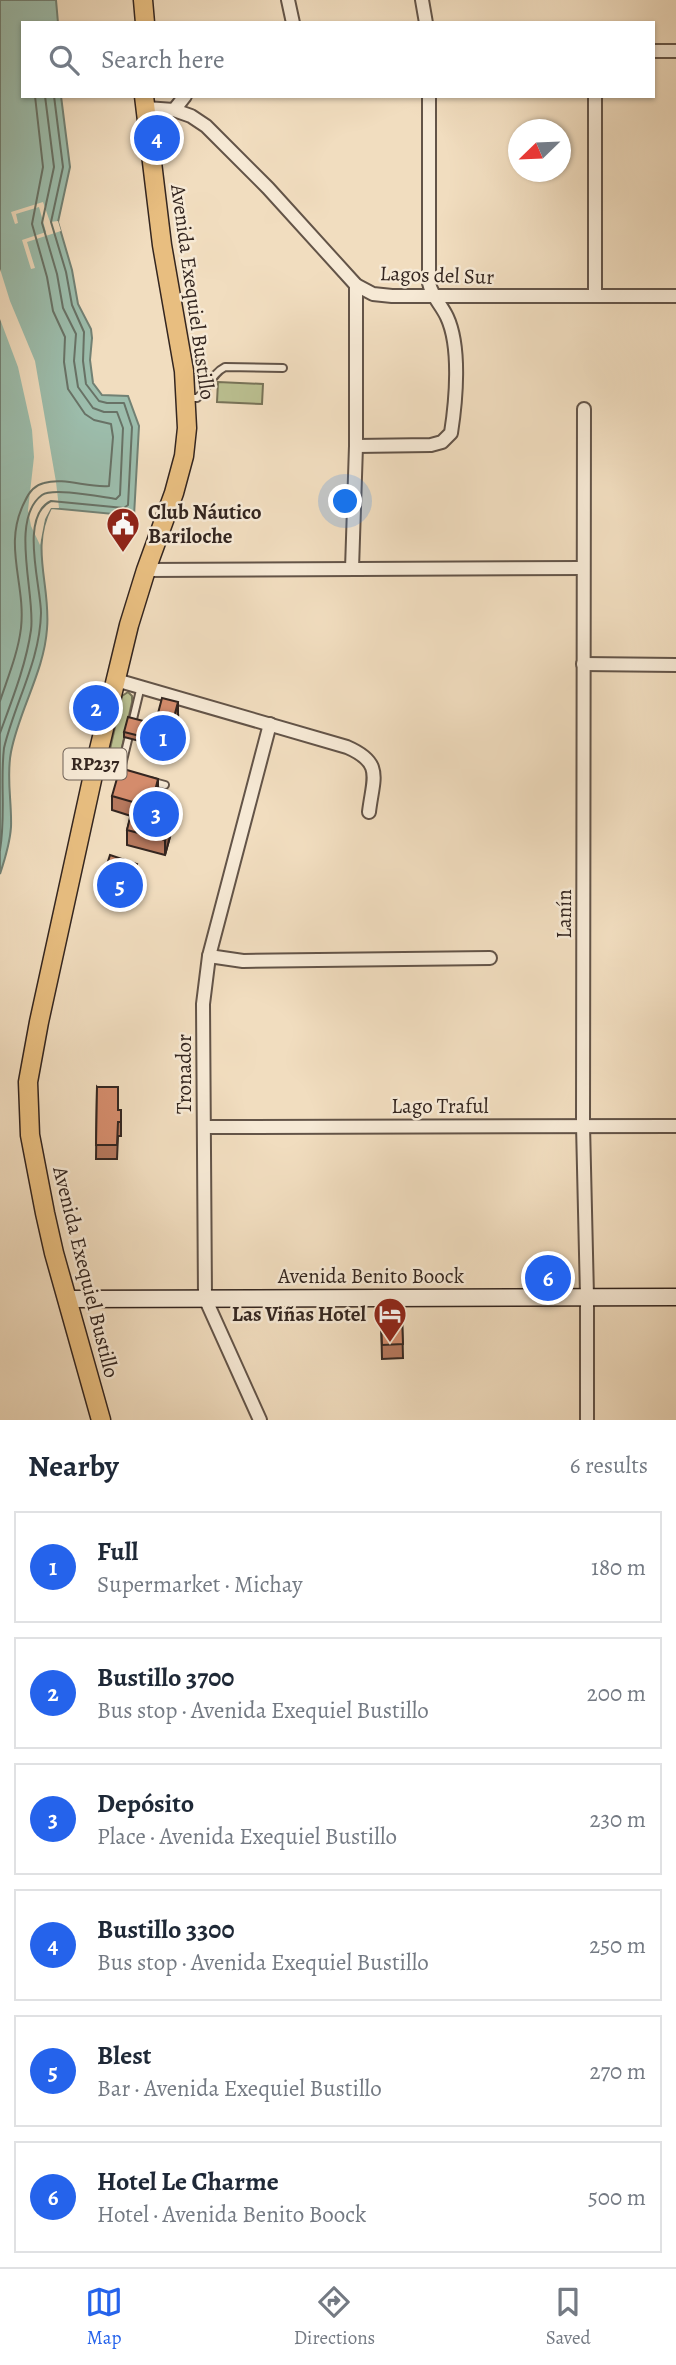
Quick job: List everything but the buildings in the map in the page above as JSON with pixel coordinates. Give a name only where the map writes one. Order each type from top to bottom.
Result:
[{"type":"main road","points":[[133,0],[134,21]]},
{"type":"main road","points":[[143,0],[145,21]]},
{"type":"main road","name":"Avenida Exequiel Bustillo","points":[[101,1420],[52,1248],[35,1165],[28,1110],[28,1082],[95,766],[116,680],[146,570],[174,493],[184,456],[187,398],[162,245],[145,100]]},
{"type":"main road","name":"Avenida Benito Boock","points":[[67,1299],[676,1297]]},
{"type":"street","points":[[288,0],[293,21]]},
{"type":"street","points":[[422,0],[426,21]]},
{"type":"street","points":[[655,51],[676,51]]},
{"type":"street","points":[[174,110],[183,98]]},
{"type":"street","points":[[356,446],[431,445],[442,442],[451,433],[454,346],[446,316],[432,296],[429,283],[429,98]]},
{"type":"street","points":[[595,98],[595,296]]},
{"type":"street","name":"Lagos del Sur","points":[[145,100],[191,116],[206,126],[268,188],[356,285],[373,294],[676,296]]},
{"type":"street","points":[[352,569],[356,446],[356,285]]},
{"type":"street","name":"Lanín","points":[[584,409],[583,1125],[587,1420]]},
{"type":"street","points":[[146,570],[583,568]]},
{"type":"street","points":[[583,664],[676,665]]},
{"type":"street","points":[[116,680],[364,754],[372,763],[373,774],[369,812]]},
{"type":"street","name":"Tronador","points":[[260,1420],[205,1298],[203,1004],[209,956],[270,724]]},
{"type":"street","points":[[209,956],[243,961],[490,958]]},
{"type":"street","name":"Lago Traful","points":[[204,1127],[676,1126]]},
{"type":"lane","points":[[187,398],[197,398],[205,392],[218,370],[225,367],[283,368]]},
{"type":"lane","points":[[120,773],[141,686]]},
{"type":"lane","points":[[95,766],[131,776]]},
{"type":"lane","points":[[143,779],[165,785]]},
{"type":"shaded area","points":[[218,382],[263,384],[262,404],[217,402]]},
{"type":"shaded area","points":[[128,692],[132,696],[132,702],[119,761],[108,758],[122,696]]},
{"type":"water","points":[[0,0],[56,0],[58,21],[21,21],[21,98],[61,98],[70,167],[58,222],[72,270],[78,304],[91,329],[90,360],[93,383],[102,395],[128,396],[139,426],[134,516],[51,508],[45,523],[42,553],[47,613],[45,645],[11,752],[11,827],[0,874]]},
{"type":"pier","points":[[43,202],[50,222],[58,221],[61,231],[27,242],[35,268],[31,269],[22,240],[46,232],[39,207],[16,214],[18,223],[15,224],[11,212]]},
{"type":"pier","points":[[0,269],[35,361],[56,482],[59,508],[51,508],[45,519],[40,545],[31,526],[28,510],[34,457],[32,430],[18,367],[0,319]]},
{"type":"place","name":"Bustillo 3300","points":[[157,138]]},
{"type":"place","name":"Club Náutico Bariloche","points":[[123,554]]},
{"type":"place","name":"Bustillo 3700","points":[[96,708]]},
{"type":"place","name":"Full","points":[[163,738]]},
{"type":"place","name":"Depósito","points":[[156,814]]},
{"type":"place","name":"Blest","points":[[120,885]]},
{"type":"place","name":"Hotel Le Charme","points":[[548,1278]]},
{"type":"place","name":"Las Viñas Hotel","points":[[390,1344]]}]
